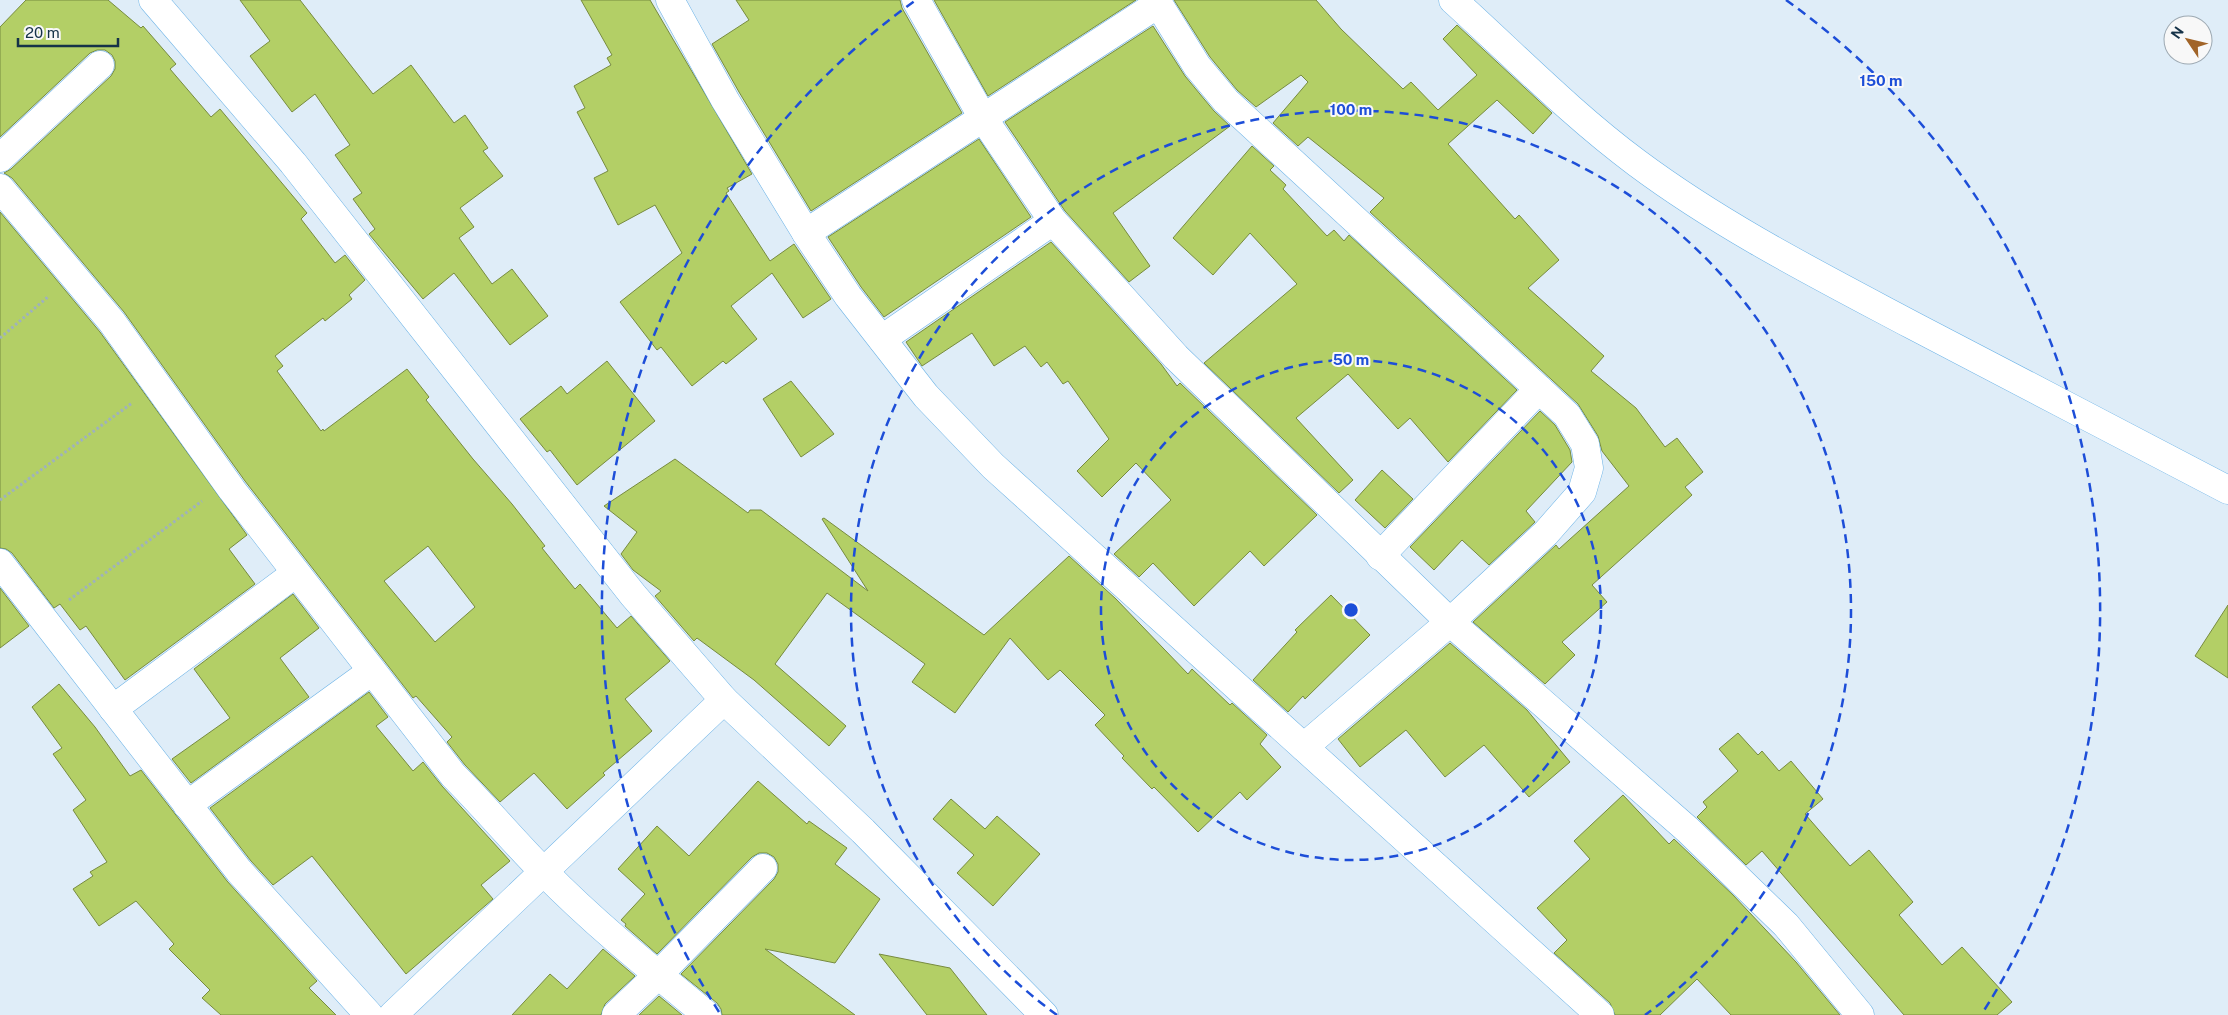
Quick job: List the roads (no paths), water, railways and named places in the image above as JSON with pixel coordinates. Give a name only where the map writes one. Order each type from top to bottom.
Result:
[{"type":"street","points":[[153,0],[293,163],[633,595],[724,700],[863,831],[1044,1015]]},
{"type":"street","points":[[670,0],[725,100],[806,233],[848,296],[926,396],[992,466],[1600,1015]]},
{"type":"street","points":[[916,0],[983,118],[1053,221],[1176,357],[1450,622],[1688,830],[1786,925],[1860,1015]]},
{"type":"street","points":[[1453,0],[1582,118],[1637,163],[1708,212],[1772,250],[1869,302],[2228,490]]},
{"type":"street","points":[[806,233],[1157,2],[1197,66],[1226,101],[1567,415],[1585,444],[1589,468],[1582,492],[1546,533],[1450,622],[1304,747]]},
{"type":"street","points":[[0,158],[100,65]]},
{"type":"street","points":[[0,188],[112,322],[226,482],[454,775],[543,871],[600,925],[707,1015]]},
{"type":"street","points":[[882,339],[1053,221]]},
{"type":"street","points":[[1380,556],[1539,389]]},
{"type":"street","points":[[0,563],[239,871],[369,1015]]},
{"type":"street","points":[[113,709],[296,573]]},
{"type":"street","points":[[188,805],[372,671]]},
{"type":"street","points":[[393,1015],[724,700]]},
{"type":"street","points":[[616,1015],[658,975],[762,868]]}]
